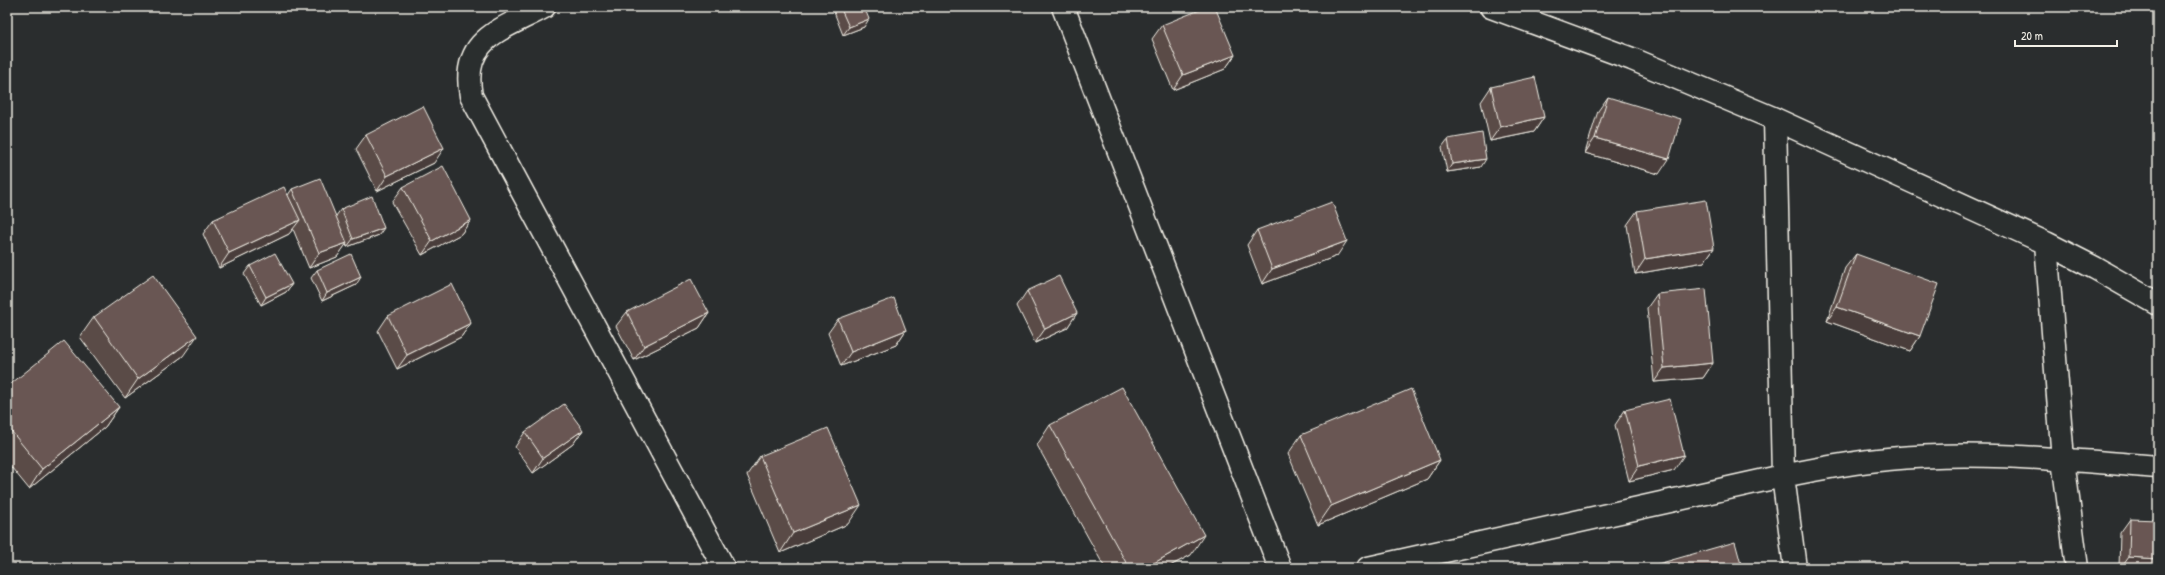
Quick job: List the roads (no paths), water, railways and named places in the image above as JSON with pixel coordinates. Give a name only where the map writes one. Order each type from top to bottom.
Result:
[{"type":"street","points":[[544,7],[486,39],[478,46],[469,71],[471,96],[724,568]]},
{"type":"street","points":[[1063,7],[1280,568]]},
{"type":"street","points":[[1491,7],[1632,59],[1775,119],[2046,243],[2095,268],[2158,304]]},
{"type":"street","points":[[1775,119],[1783,476],[1795,568]]},
{"type":"street","points":[[2046,243],[2063,460],[2077,568]]},
{"type":"street","points":[[1368,568],[1783,476],[1840,465],[1928,456],[1968,455],[2158,467]]}]
